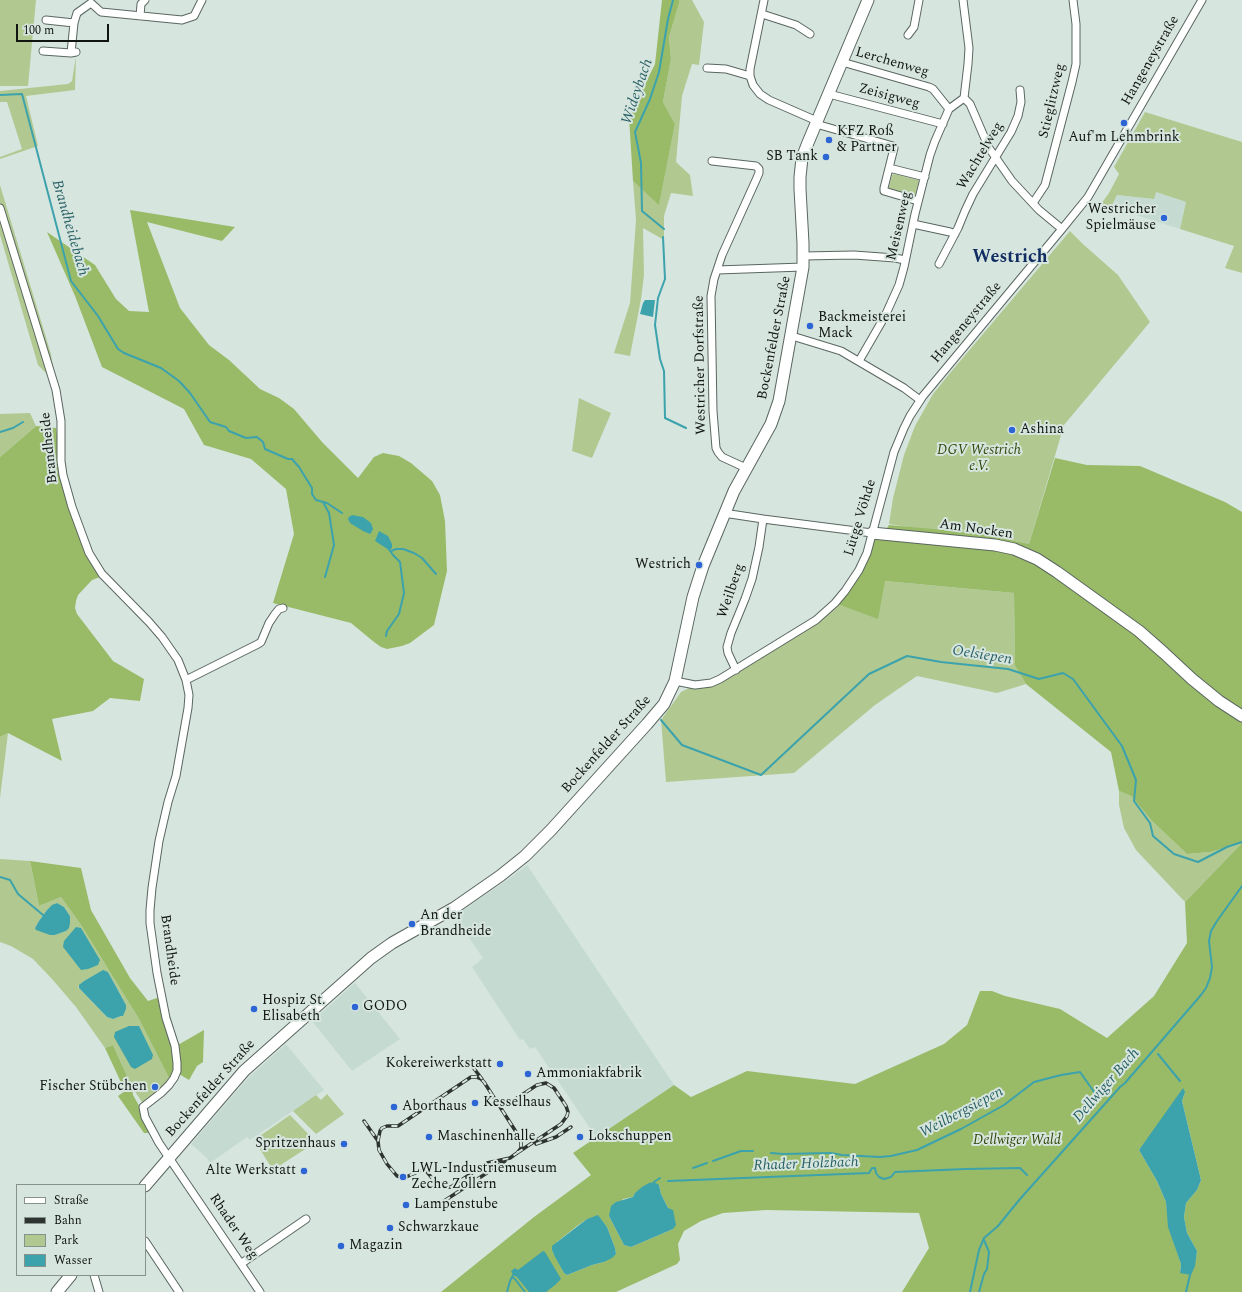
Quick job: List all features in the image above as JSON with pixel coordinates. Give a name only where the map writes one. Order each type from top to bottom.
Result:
[{"type":"main road","name":"Bockenfelder Straße","points":[[146,1185],[244,1071],[371,958],[392,943],[454,908],[500,876],[525,856],[664,704],[675,681],[696,587],[725,512],[746,468],[771,424],[777,410],[792,336],[804,262],[800,177],[802,158],[868,0]]},
{"type":"main road","name":"Am Nocken","points":[[872,533],[995,545],[1014,550],[1037,559],[1139,632],[1192,679],[1219,701],[1242,716]]},
{"type":"main road","points":[[57,1292],[71,1276]]},
{"type":"street","points":[[140,16],[141,4],[145,0]]},
{"type":"street","points":[[43,51],[73,53],[74,23],[77,12],[92,1],[101,12],[182,20],[194,16],[202,0]]},
{"type":"street","points":[[908,35],[914,27],[918,0]]},
{"type":"street","points":[[949,109],[964,98],[968,64],[968,48],[963,0]]},
{"type":"street","name":"Stieglitzweg","points":[[1033,203],[1045,185],[1076,64],[1076,24],[1073,0]]},
{"type":"street","name":"Hangeneystraße","points":[[920,400],[1088,197],[1202,0]]},
{"type":"street","points":[[762,1],[762,14],[750,69],[750,76],[756,90],[764,98],[817,122],[893,146],[894,148],[884,191],[918,201]]},
{"type":"street","points":[[762,14],[796,25],[810,34]]},
{"type":"street","points":[[46,20],[74,23]]},
{"type":"street","name":"Lerchenweg","points":[[842,62],[929,87],[933,89],[949,109]]},
{"type":"street","points":[[707,68],[726,69],[750,76]]},
{"type":"street","name":"Wachtelweg","points":[[939,264],[955,234],[973,194],[1006,142],[1015,124],[1022,102],[1020,90]]},
{"type":"street","name":"Zeisigweg","points":[[829,94],[943,124]]},
{"type":"street","points":[[964,98],[970,104],[989,148],[1012,181],[1033,203],[1062,229]]},
{"type":"street","name":"Meisenweg","points":[[859,361],[885,316],[899,285],[930,155],[949,109]]},
{"type":"street","name":"Westricher Dorfstraße","points":[[712,161],[756,166],[759,169],[759,173],[716,270],[711,296],[713,410],[716,448],[722,457],[746,468]]},
{"type":"street","points":[[889,168],[925,177]]},
{"type":"street","name":"Brandheide","points":[[0,208],[56,390],[61,421],[61,462],[63,475],[72,507],[89,553],[102,574],[162,637],[178,660],[186,680],[189,695],[176,776],[159,841],[150,910],[150,923],[157,972],[166,1018],[175,1046],[177,1071],[169,1085],[143,1107],[153,1132],[170,1156]]},
{"type":"street","points":[[913,224],[955,234]]},
{"type":"street","points":[[716,270],[804,262],[854,255],[905,260]]},
{"type":"street","points":[[792,336],[841,350],[904,388],[920,400]]},
{"type":"street","name":"Lütge Vöhde","points":[[675,681],[695,685],[711,683],[720,679],[816,620],[835,603],[859,570],[867,553],[894,452],[904,428],[920,400]]},
{"type":"street","name":"Am Nocken","points":[[725,512],[763,519],[872,533]]},
{"type":"street","name":"Weilberg","points":[[736,670],[727,648],[731,633],[752,579],[763,519]]},
{"type":"street","points":[[186,680],[261,642],[275,614],[279,609],[283,608]]},
{"type":"street","name":"Rhader Weg","points":[[170,1156],[242,1263],[257,1291]]},
{"type":"street","points":[[242,1263],[306,1219]]},
{"type":"street","points":[[146,1242],[179,1292]]},
{"type":"street","points":[[94,1276],[99,1292]]},
{"type":"shaded area","name":"Westricher Spielmäuse","points":[[1156,192],[1186,202],[1180,229],[1111,207],[1117,195],[1153,199]]},
{"type":"shaded area","points":[[527,865],[674,1085],[596,1137],[535,1047],[530,1049],[523,1039],[520,1040],[472,967],[483,958],[454,916]]},
{"type":"shaded area","points":[[355,983],[400,1039],[352,1071],[312,1021]]},
{"type":"shaded area","points":[[286,1044],[324,1090],[250,1140],[247,1137],[210,1163],[207,1158],[191,1144],[248,1078]]},
{"type":"green space","points":[[0,0],[36,0],[28,86],[0,86]]},
{"type":"green space","points":[[662,0],[679,0],[679,4],[669,37],[671,59],[663,102],[675,124],[659,205],[633,181],[629,117],[655,64]]},
{"type":"green space","points":[[679,0],[692,0],[704,22],[699,65],[692,64],[682,96],[676,162],[690,175],[693,196],[671,193],[664,216],[664,240],[643,228],[644,275],[630,356],[614,353],[630,303],[636,220],[633,181],[659,204],[675,124],[663,102],[671,59],[669,37]]},
{"type":"green space","points":[[76,56],[75,90],[26,96],[38,146],[0,159],[0,157],[22,149],[7,102],[0,102],[0,91],[68,84],[72,81]]},
{"type":"green space","points":[[1145,112],[1242,142],[1242,273],[1225,268],[1234,246],[1180,229],[1186,202],[1156,192],[1154,199],[1117,195],[1111,207],[1101,204],[1109,193],[1119,174],[1114,167]]},
{"type":"green space","points":[[894,174],[919,180],[915,196],[889,189],[892,175]]},
{"type":"green space","points":[[0,185],[51,354],[55,379],[47,374],[38,365],[0,235]]},
{"type":"green space","points":[[130,210],[235,227],[222,241],[147,222],[180,308],[209,345],[229,360],[260,389],[279,398],[294,409],[322,442],[358,478],[374,457],[383,453],[399,456],[411,463],[432,481],[440,495],[445,521],[447,571],[434,625],[410,643],[387,649],[374,642],[351,623],[273,603],[294,534],[286,489],[251,459],[204,445],[184,409],[102,367],[75,296],[47,232],[95,265],[116,299],[129,311],[149,312]]},
{"type":"green space","name":"DGV Westrich e.V.","points":[[1070,231],[1118,275],[1150,322],[1064,425],[1029,544],[977,533],[921,529],[889,524],[893,498],[904,455],[915,426],[933,394]]},
{"type":"green space","points":[[579,398],[611,413],[592,458],[572,451]]},
{"type":"green space","points":[[30,413],[36,426],[0,457],[0,414]]},
{"type":"green space","points":[[36,426],[56,428],[59,461],[100,577],[92,580],[78,595],[75,608],[77,614],[113,661],[144,679],[140,701],[110,698],[93,711],[52,719],[62,761],[8,733],[0,737],[0,457]]},
{"type":"green space","name":"Dellwiger Wald","points":[[1055,458],[1087,465],[1140,466],[1225,502],[1242,512],[1242,1292],[902,1292],[929,1248],[919,1213],[766,1210],[723,1213],[701,1221],[684,1231],[678,1244],[680,1260],[677,1264],[616,1292],[441,1292],[534,1217],[591,1175],[573,1153],[674,1085],[691,1097],[747,1071],[855,1084],[944,1044],[967,1025],[980,991],[992,991],[1005,996],[1060,1009],[1107,1038],[1154,996],[1187,943],[1185,902],[1241,844],[1210,852],[1187,854],[1153,822],[1131,796],[1119,791],[1111,752],[1026,684],[1015,666],[1014,593],[885,581],[878,619],[835,603],[859,570],[872,533],[883,534],[889,525],[977,533],[1029,544]],"holes":[[[1185,1092],[1182,1101],[1201,1180],[1197,1190],[1186,1203],[1184,1217],[1187,1233],[1197,1251],[1196,1258],[1180,1273],[1181,1264],[1169,1227],[1166,1202],[1157,1181],[1139,1150]],[[659,1185],[661,1194],[668,1208],[673,1229],[631,1247],[624,1245],[609,1216],[623,1199],[633,1197],[635,1193]],[[598,1216],[607,1227],[616,1254],[604,1262],[567,1275],[564,1273],[552,1250],[557,1242],[587,1219]]]},
{"type":"green space","points":[[885,581],[1014,593],[1015,666],[1026,684],[997,693],[917,676],[875,705],[794,773],[666,782],[661,720],[681,692],[695,685],[720,679],[835,603]]},
{"type":"green space","points":[[8,733],[0,798],[0,737]]},
{"type":"green space","points":[[1119,791],[1131,796],[1153,822],[1187,854],[1210,852],[1241,844],[1185,902],[1136,850],[1124,828],[1119,805]]},
{"type":"green space","points":[[0,859],[30,861],[39,906],[61,897],[81,925],[139,1019],[170,1080],[144,1105],[132,1087],[113,1045],[105,1048],[76,1007],[33,959],[11,946],[0,942]],"holes":[[[57,903],[64,907],[70,916],[66,931],[55,935],[35,928],[47,910]],[[103,971],[108,972],[126,1005],[126,1009],[121,1016],[113,1019],[107,1017],[78,987],[84,981]]]},
{"type":"green space","points":[[30,861],[81,868],[91,910],[130,978],[148,1001],[160,997],[177,1065],[170,1080],[139,1019],[81,925],[61,897],[39,906]]},
{"type":"green space","points":[[204,1030],[203,1062],[197,1066],[189,1080],[179,1074],[176,1046]]},
{"type":"green space","points":[[113,1045],[132,1087],[133,1095],[142,1111],[151,1133],[144,1133],[118,1096],[125,1091],[105,1048]]},
{"type":"green space","points":[[327,1094],[344,1114],[316,1134],[293,1111],[316,1095],[321,1100]]},
{"type":"green space","points":[[290,1115],[316,1142],[273,1170],[254,1140]]},
{"type":"water","points":[[645,300],[655,300],[653,317],[640,314]]},
{"type":"water","points":[[352,515],[363,517],[371,523],[373,529],[370,534],[350,523],[348,519]]},
{"type":"water","points":[[379,531],[388,536],[392,544],[392,548],[389,550],[375,541]]},
{"type":"water","points":[[57,903],[64,907],[70,916],[69,928],[66,931],[55,935],[50,935],[36,930],[35,928],[47,910],[52,905]]},
{"type":"water","points":[[76,927],[81,928],[100,960],[98,965],[81,970],[63,947],[64,941]]},
{"type":"water","points":[[103,970],[108,972],[126,1005],[123,1016],[113,1019],[107,1017],[79,988],[79,985],[84,981]]},
{"type":"water","points":[[129,1026],[139,1026],[153,1055],[152,1059],[135,1069],[131,1067],[114,1037],[115,1032]]},
{"type":"water","points":[[1183,1088],[1185,1092],[1182,1101],[1201,1180],[1197,1190],[1186,1203],[1184,1217],[1187,1233],[1197,1251],[1195,1266],[1191,1275],[1180,1273],[1181,1264],[1168,1227],[1166,1202],[1157,1181],[1139,1150]]},
{"type":"water","points":[[654,1182],[659,1185],[661,1194],[668,1208],[673,1210],[676,1225],[673,1229],[631,1247],[624,1245],[609,1216],[611,1206],[616,1202],[633,1197],[642,1187]]},
{"type":"water","points":[[598,1215],[607,1227],[616,1254],[604,1262],[567,1275],[564,1273],[555,1257],[552,1246],[587,1219]]},
{"type":"water","points":[[543,1251],[561,1279],[546,1292],[529,1292],[511,1271],[515,1268],[518,1270]]},
{"type":"waterway","name":"Wideybach","points":[[664,229],[642,211],[641,163],[635,132],[650,99],[659,72],[668,19],[673,0]]},
{"type":"waterway","name":"Brandheidebach","points":[[0,95],[22,94],[71,281],[98,316],[118,349],[124,353],[161,368],[179,381],[190,393],[210,422],[226,427],[229,431],[246,438],[257,437],[263,442],[265,449],[288,459],[292,459],[299,467],[312,488],[312,494],[316,500],[327,503],[342,513]]},
{"type":"waterway","name":"Wideybach","points":[[663,237],[665,279],[658,298],[655,325],[660,359],[664,371],[665,418],[686,428]]},
{"type":"waterway","points":[[0,432],[13,428],[23,422]]},
{"type":"waterway","points":[[323,502],[329,513],[334,545],[325,577]]},
{"type":"waterway","name":"Brandheidebach","points":[[386,636],[387,631],[399,614],[404,593],[400,562],[388,548]]},
{"type":"waterway","points":[[391,551],[403,549],[414,553],[422,558],[436,574]]},
{"type":"waterway","name":"Oelsiepen","points":[[661,720],[682,745],[761,775],[869,674],[907,656],[941,662],[1008,669],[1039,679],[1063,673],[1073,679],[1122,746],[1136,780],[1134,801],[1150,823],[1153,836],[1174,854],[1198,862],[1227,847],[1242,842]]},
{"type":"waterway","points":[[0,877],[10,880],[18,894],[43,915]]},
{"type":"waterway","name":"Dellwiger Bach","points":[[970,1292],[979,1250],[984,1238],[998,1226],[1020,1199],[1125,1083],[1206,988],[1212,967],[1209,941],[1211,931],[1242,886]]},
{"type":"waterway","points":[[1158,1054],[1180,1081]]},
{"type":"waterway","name":"Weilbergsiepen","points":[[771,1153],[831,1153],[880,1157],[917,1150],[961,1129],[1004,1105],[1034,1082],[1061,1075],[1080,1072],[1097,1096]]},
{"type":"waterway","name":"Weilbergsiepen","points":[[713,1161],[741,1151],[753,1151]]},
{"type":"waterway","name":"Weilbergsiepen","points":[[693,1168],[707,1163]]},
{"type":"waterway","name":"Rhader Holzbach","points":[[668,1181],[869,1173],[872,1168],[875,1168],[879,1177],[884,1179],[891,1177],[895,1172],[965,1169],[1020,1168],[1027,1175]]},
{"type":"waterway","name":"Rhader Holzbach","points":[[654,1182],[660,1178]]},
{"type":"waterway","points":[[979,1292],[987,1269],[989,1252],[984,1240]]},
{"type":"waterway","name":"Rhader Holzbach","points":[[514,1274],[512,1277],[525,1292]]},
{"type":"waterway","points":[[1186,1292],[1190,1275]]},
{"type":"waterway","points":[[507,1292],[512,1277]]},
{"type":"railway","points":[[472,1066],[482,1079]]},
{"type":"railway","points":[[471,1077],[476,1077],[484,1082],[520,1138],[521,1148],[510,1158],[487,1163],[451,1187],[441,1186],[436,1183],[427,1172],[422,1170],[404,1178],[397,1176],[387,1164],[379,1150],[378,1141],[382,1128],[387,1126],[398,1126],[471,1077]]},
{"type":"railway","points":[[494,1098],[506,1103],[511,1102],[537,1085],[546,1083],[554,1088],[566,1106],[568,1112],[567,1116],[561,1124],[517,1153]]},
{"type":"railway","points":[[364,1121],[378,1141]]},
{"type":"railway","points":[[536,1144],[556,1137],[571,1127]]},
{"type":"railway","points":[[435,1207],[505,1161]]},
{"type":"place","name":"Auf'm Lehmbrink","points":[[1124,123]]},
{"type":"place","name":"KFZ Roß & Partner","points":[[829,140]]},
{"type":"place","name":"SB Tank","points":[[826,157]]},
{"type":"place","name":"Westricher Spielmäuse","points":[[1164,218]]},
{"type":"place","name":"Backmeisterei Mack","points":[[810,326]]},
{"type":"place","name":"Ashina","points":[[1012,430]]},
{"type":"place","name":"Westrich","points":[[699,565]]},
{"type":"place","name":"An der Brandheide","points":[[412,924]]},
{"type":"place","name":"GODO","points":[[355,1007]]},
{"type":"place","name":"Hospiz St. Elisabeth","points":[[254,1009]]},
{"type":"place","name":"Kokereiwerkstatt","points":[[500,1064]]},
{"type":"place","name":"Ammoniakfabrik","points":[[528,1074]]},
{"type":"place","name":"Fischer Stübchen","points":[[155,1087]]},
{"type":"place","name":"Kesselhaus","points":[[475,1103]]},
{"type":"place","name":"Aborthaus","points":[[394,1107]]},
{"type":"place","name":"Maschinenhalle","points":[[429,1137]]},
{"type":"place","name":"Lokschuppen","points":[[580,1137]]},
{"type":"place","name":"Spritzenhaus","points":[[344,1144]]},
{"type":"place","name":"Alte Werkstatt","points":[[304,1171]]},
{"type":"place","name":"LWL-Industriemuseum Zeche Zollern","points":[[403,1177]]},
{"type":"place","name":"Lampenstube","points":[[406,1205]]},
{"type":"place","name":"Schwarzkaue","points":[[390,1228]]},
{"type":"place","name":"Magazin","points":[[341,1246]]},
{"type":"district","name":"Westrich","points":[[1010,258]]}]
